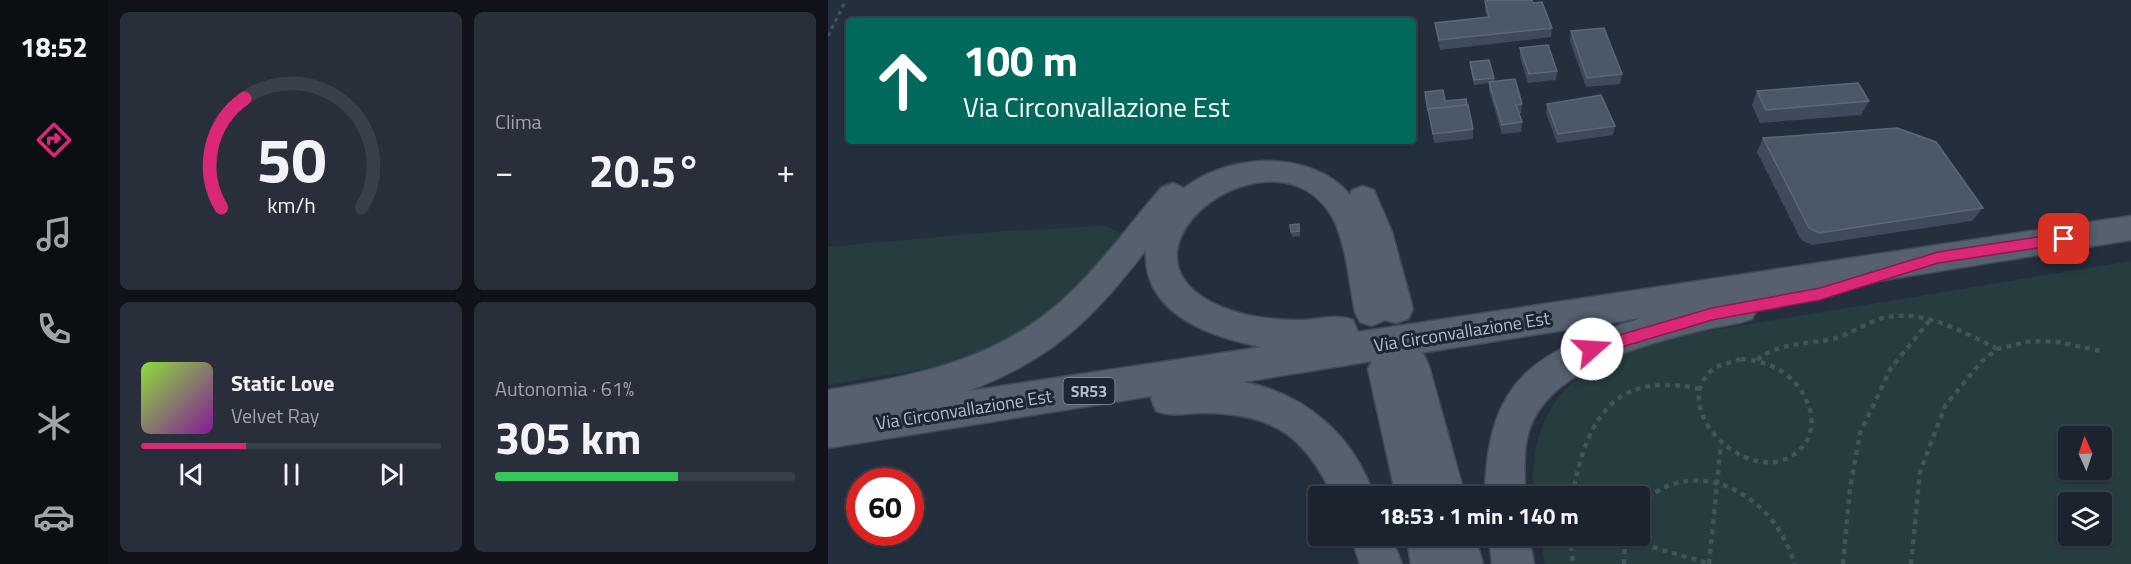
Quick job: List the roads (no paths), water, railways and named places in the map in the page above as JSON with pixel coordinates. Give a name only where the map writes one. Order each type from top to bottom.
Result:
[{"type":"main road","points":[[828,407],[931,387],[973,374],[1014,356],[1044,336],[1080,304],[1149,221],[1184,186],[1207,171],[1244,159],[1276,156],[1303,160],[1331,170],[1354,187],[1370,213],[1384,311],[1346,213],[1323,187],[1304,177],[1284,172],[1259,172],[1218,182],[1199,194],[1181,210],[1164,238],[1160,252],[1161,266],[1175,293],[1185,303],[1200,312],[1231,324],[1281,334],[1311,334],[1575,298],[1692,295]]},
{"type":"main road","name":"Via Circonvallazione Est","points":[[828,430],[2131,228]]},
{"type":"main road","points":[[1505,486],[1506,450],[1519,410],[1544,378],[1573,358],[1621,339],[1660,328],[1712,314],[1805,298],[1938,257]]},
{"type":"main road","points":[[1415,486],[1399,367],[1441,486]]},
{"type":"main road","points":[[828,439],[976,427],[1187,396],[1235,396],[1250,398],[1275,407],[1308,428],[1338,463],[1349,486]]},
{"type":"main road","points":[[1375,546],[1381,564]]},
{"type":"main road","points":[[1428,546],[1432,564]]},
{"type":"main road","points":[[1458,546],[1462,564]]},
{"type":"main road","points":[[1510,546],[1513,564]]}]
